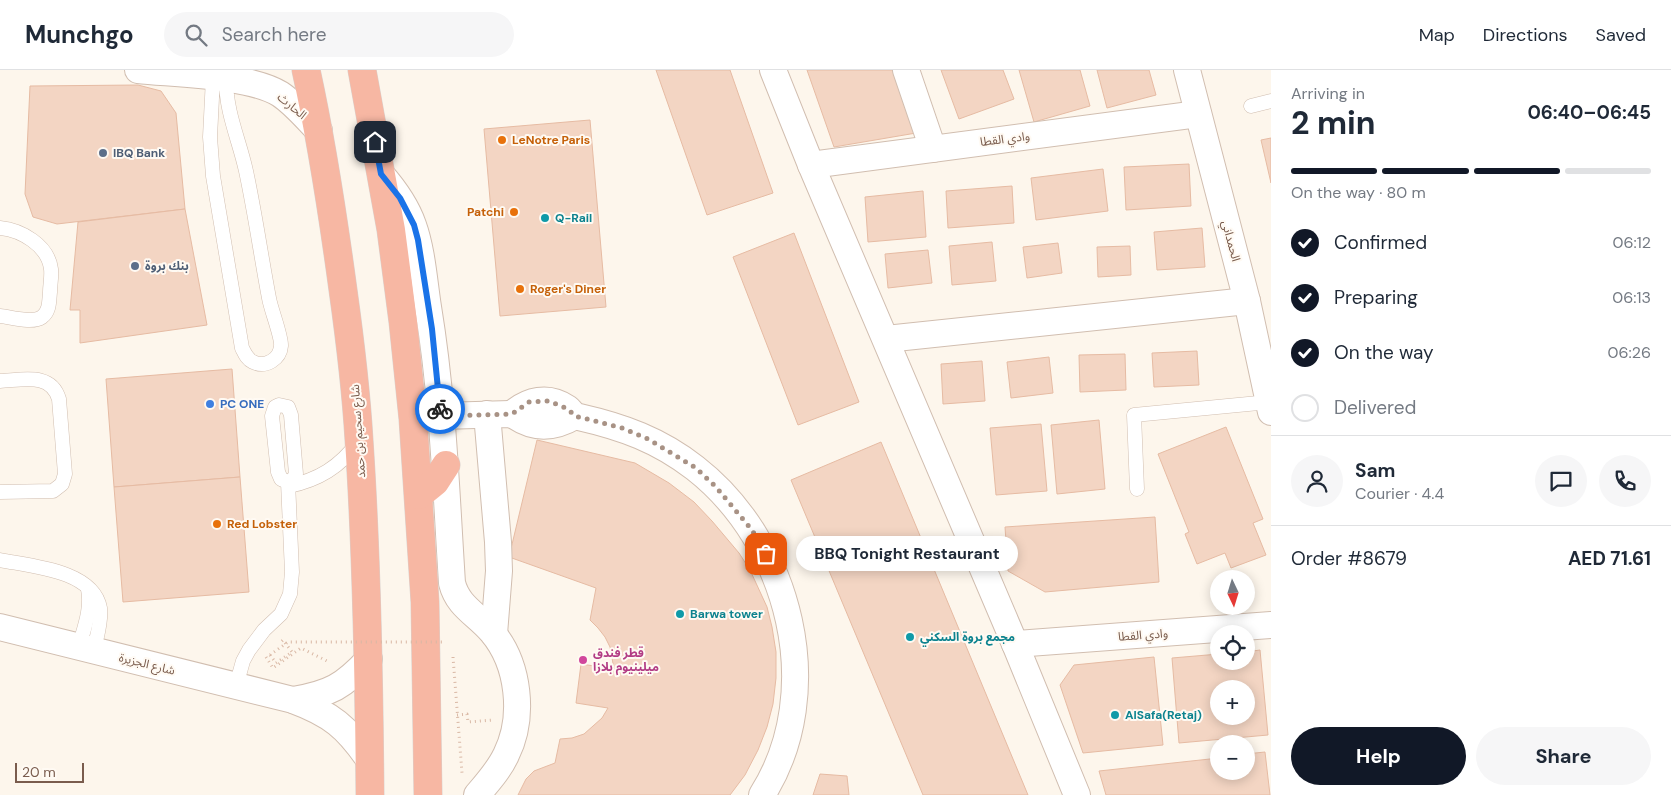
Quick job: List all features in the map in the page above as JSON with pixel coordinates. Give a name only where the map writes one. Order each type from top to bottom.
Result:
[{"type":"highway","name":"شارع سحيم بن حمد","points":[[306,70],[319,131],[333,215],[352,356],[359,439],[369,659],[370,795]]},
{"type":"highway","points":[[362,70],[391,230],[403,322],[419,495],[425,602],[428,795]]},
{"type":"highway","points":[[419,495],[435,482],[446,465]]},
{"type":"street","name":"الحارث","points":[[144,70],[230,77],[259,86],[279,94],[296,107],[319,131]]},
{"type":"street","points":[[773,70],[811,165],[1016,644],[1076,795]]},
{"type":"street","points":[[906,70],[933,149]]},
{"type":"street","name":"الحمداني","points":[[1187,70],[1247,301],[1270,407]]},
{"type":"street","name":"وادي القطا","points":[[811,165],[1198,114]]},
{"type":"street","points":[[381,174],[400,198],[414,225],[418,240],[432,329],[441,416],[454,592],[464,607],[484,622],[494,634],[510,666],[515,684],[517,701],[513,736],[507,753],[499,769],[470,786]]},
{"type":"street","points":[[886,339],[1247,301]]},
{"type":"street","points":[[441,416],[499,414],[543,426],[554,426],[566,422],[575,416],[622,428],[648,439],[696,468],[735,508],[752,530],[766,554],[777,580],[786,606],[794,662],[792,714],[787,738],[780,761],[762,795]]},
{"type":"street","points":[[494,634],[498,579],[499,414]]},
{"type":"street","name":"وادي القطا","points":[[1016,644],[1271,625]]},
{"type":"street","name":"شارع الجزيرة","points":[[0,627],[293,700],[314,708],[336,721],[355,739],[370,761]]},
{"type":"street","name":"شارع الجزيرة","points":[[293,700],[314,696],[337,688],[354,675],[369,659]]},
{"type":"street","points":[[499,769],[506,795]]},
{"type":"lane","points":[[230,77],[227,103],[246,171],[271,310],[282,344],[277,357],[271,362],[264,364],[257,364],[250,360],[242,348],[213,176],[210,137],[230,77]]},
{"type":"lane","points":[[1251,106],[1271,101]]},
{"type":"lane","points":[[0,228],[15,230],[34,242],[42,250],[49,262],[51,276],[49,308],[43,317],[33,320],[0,316]]},
{"type":"lane","points":[[0,381],[45,381],[52,385],[57,392],[65,474],[62,484],[54,491],[0,492]]},
{"type":"lane","points":[[288,484],[296,474],[291,415],[288,407],[279,405],[275,407],[272,416],[278,472],[280,479],[288,484],[310,481],[330,471],[341,462],[359,439]]},
{"type":"lane","points":[[1137,489],[1134,415],[1270,407]]},
{"type":"lane","points":[[236,686],[243,661],[249,650],[264,630],[281,614],[290,594],[292,572],[288,484]]},
{"type":"lane","points":[[0,560],[66,574],[88,589],[97,600],[100,615],[86,649]]},
{"type":"path","points":[[301,648],[273,668],[264,655],[283,640],[292,652],[276,663],[270,655],[288,642],[452,641]]},
{"type":"path","points":[[453,650],[458,715],[470,786]]},
{"type":"path","points":[[458,715],[467,714],[468,722]]},
{"type":"building","points":[[656,70],[730,70],[773,193],[707,215]]},
{"type":"building","points":[[807,70],[901,70],[922,132],[834,147]]},
{"type":"building","points":[[941,70],[1003,70],[1014,99],[959,119]]},
{"type":"building","points":[[1019,70],[1080,70],[1090,106],[1034,122]]},
{"type":"building","points":[[1097,70],[1149,70],[1156,95],[1107,108]]},
{"type":"building","name":"IBQ Bank","points":[[138,85],[161,91],[176,113],[185,209],[57,224],[33,217],[25,194],[30,86]]},
{"type":"building","name":"Q-Rail","points":[[590,120],[606,307],[500,316],[484,129]]},
{"type":"building","points":[[1271,138],[1271,183],[1261,140]]},
{"type":"building","points":[[1189,164],[1191,206],[1126,210],[1124,167]]},
{"type":"building","points":[[1103,169],[1108,211],[1036,220],[1031,178]]},
{"type":"building","points":[[1012,186],[1014,223],[948,228],[946,191]]},
{"type":"building","points":[[923,191],[926,237],[868,242],[865,197]]},
{"type":"building","name":"بنك بروة","points":[[185,209],[207,325],[80,343],[80,310],[70,310],[78,222]]},
{"type":"building","points":[[1202,228],[1205,267],[1157,270],[1154,232]]},
{"type":"building","points":[[794,233],[859,402],[798,425],[733,257]]},
{"type":"building","points":[[992,242],[996,281],[952,285],[949,246]]},
{"type":"building","points":[[1058,243],[1062,273],[1027,278],[1023,247]]},
{"type":"building","points":[[1130,246],[1131,275],[1098,277],[1097,247]]},
{"type":"building","points":[[928,250],[932,283],[888,288],[885,254]]},
{"type":"building","points":[[1197,351],[1199,385],[1154,387],[1152,353]]},
{"type":"building","points":[[1125,354],[1126,390],[1080,392],[1079,355]]},
{"type":"building","points":[[1049,357],[1053,393],[1011,398],[1007,362]]},
{"type":"building","points":[[982,361],[985,401],[943,404],[941,364]]},
{"type":"building","points":[[232,369],[240,477],[114,487],[106,379]]},
{"type":"building","points":[[1099,420],[1105,489],[1057,494],[1051,425]]},
{"type":"building","points":[[1041,424],[1047,491],[996,495],[990,428]]},
{"type":"building","points":[[1226,427],[1263,519],[1253,523],[1266,555],[1231,568],[1225,553],[1197,564],[1185,534],[1189,532],[1158,454]]},
{"type":"building","name":"Barwa tower","points":[[537,440],[635,463],[669,483],[694,502],[712,521],[739,553],[750,570],[767,607],[772,627],[776,652],[776,678],[773,704],[758,750],[745,775],[730,795],[518,795],[526,779],[534,771],[555,763],[560,739],[584,734],[602,718],[608,708],[576,703],[581,664],[614,669],[610,647],[605,637],[590,620],[596,588],[509,557]]},
{"type":"building","name":"مجمع بروة السكني","points":[[881,442],[1028,795],[923,795],[791,480]]},
{"type":"building","points":[[240,477],[249,592],[123,602],[114,487]]},
{"type":"building","points":[[1155,517],[1159,582],[1045,592],[1008,571],[1005,527]]},
{"type":"building","points":[[1260,650],[1268,735],[1210,735],[1210,740],[1179,743],[1172,658],[1210,655],[1210,670],[1255,670],[1255,651]]},
{"type":"building","name":"AlSafa(Retaj)","points":[[1154,657],[1163,745],[1083,753],[1060,685],[1074,665]]},
{"type":"building","points":[[1265,752],[1270,795],[1106,795],[1099,771],[1210,759],[1210,780],[1255,780],[1255,753]]},
{"type":"building","points":[[820,774],[847,776],[849,795],[813,795]]},
{"type":"way so far","points":[[440,409],[441,416],[512,414],[529,402],[549,401],[568,409],[575,416],[622,428],[648,439],[696,468],[716,487],[752,530],[766,554]]},
{"type":"place","name":"LeNotre Paris","points":[[502,140]]},
{"type":"place","name":"IBQ Bank","points":[[103,153]]},
{"type":"place","name":"Patchi","points":[[514,212]]},
{"type":"place","name":"Q-Rail","points":[[545,218]]},
{"type":"place","name":"بنك بروة","points":[[135,266]]},
{"type":"place","name":"Roger's Diner","points":[[520,289]]},
{"type":"place","name":"PC ONE","points":[[210,404]]},
{"type":"place","name":"Red Lobster","points":[[217,524]]},
{"type":"place","name":"BBQ Tonight Restaurant","points":[[766,554]]},
{"type":"place","name":"Barwa tower","points":[[680,614]]},
{"type":"place","name":"مجمع بروة السكني","points":[[910,637]]},
{"type":"place","name":"قطر فندق ميلينيوم بلازا","points":[[583,660]]},
{"type":"place","name":"AlSafa(Retaj)","points":[[1115,715]]},
{"type":"route","points":[[375,142],[381,174],[408,211],[418,240],[432,329],[440,409]]}]
